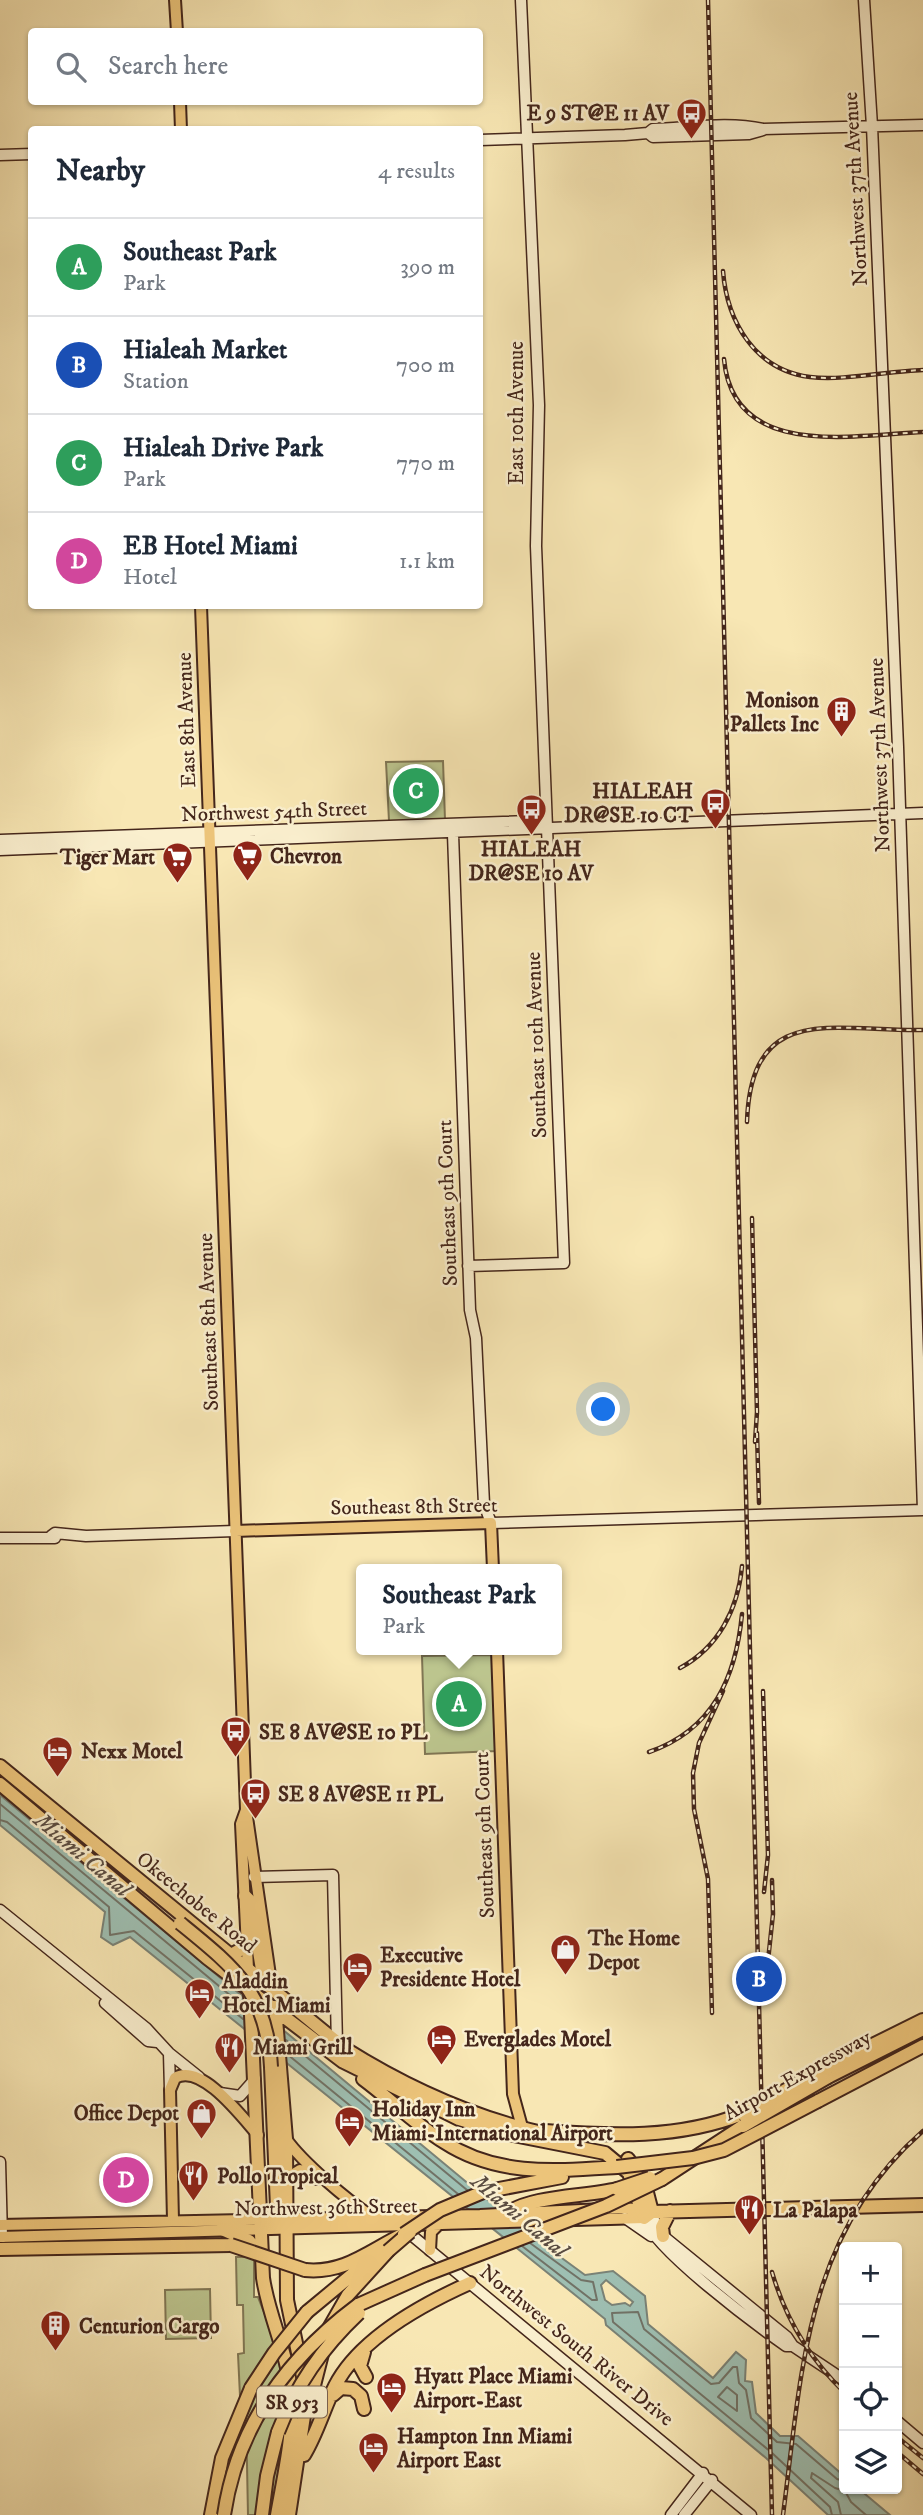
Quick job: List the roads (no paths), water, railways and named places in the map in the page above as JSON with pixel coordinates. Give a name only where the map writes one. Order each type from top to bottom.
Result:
[{"type":"highway","points":[[0,1768],[225,1959],[248,1986],[265,2022],[277,2063],[278,2207],[284,2223]]},
{"type":"highway","name":"Okeechobee Road","points":[[0,1768],[337,2044],[414,2090],[504,2123],[598,2144],[622,2153],[642,2178],[646,2212]]},
{"type":"highway","name":"Okeechobee Road","points":[[0,1784],[251,1998],[275,2012],[297,2035],[347,2065],[424,2105],[482,2127],[605,2153],[626,2168],[646,2212]]},
{"type":"highway","points":[[245,1896],[251,1902],[268,1986]]},
{"type":"highway","points":[[231,1955],[247,1945]]},
{"type":"highway","name":"SR 953","points":[[248,1969],[262,2258],[267,2298],[284,2353],[292,2402],[292,2426],[276,2515]]},
{"type":"highway","name":"SR 953","points":[[268,1986],[277,2026],[277,2063],[286,2139],[284,2223],[288,2309],[305,2379],[306,2411],[289,2515]]},
{"type":"highway","name":"Airport Expressway","points":[[224,2515],[241,2448],[271,2392],[314,2341],[360,2308],[396,2287],[606,2206],[679,2167],[743,2120],[828,2072],[921,2025]]},
{"type":"highway","points":[[277,2063],[297,2035]]},
{"type":"highway","name":"Airport Expressway","points":[[573,2173],[693,2158],[724,2150],[921,2047]]},
{"type":"highway","points":[[347,2065],[432,2134],[462,2152],[511,2168],[573,2173]]},
{"type":"highway","points":[[537,2130],[596,2135],[662,2133],[743,2120]]},
{"type":"highway","points":[[482,2127],[504,2123]]},
{"type":"highway","points":[[306,2411],[332,2321],[348,2295],[400,2230],[483,2192],[573,2173]]},
{"type":"highway","points":[[505,2217],[513,2209],[617,2189],[661,2176]]},
{"type":"highway","name":"Northwest 36th Street","points":[[646,2212],[923,2204]]},
{"type":"highway","points":[[659,2237],[670,2211]]},
{"type":"highway","points":[[211,2515],[222,2458],[241,2408],[274,2353],[307,2312],[423,2220]]},
{"type":"highway","points":[[222,2229],[246,2238],[262,2258]]},
{"type":"highway","points":[[1,2241],[231,2245],[305,2270],[339,2268],[385,2248]]},
{"type":"highway","points":[[298,2464],[345,2372],[364,2352],[409,2314],[470,2283]]},
{"type":"highway","points":[[262,2515],[267,2476],[278,2432],[307,2372],[360,2308]]},
{"type":"highway","points":[[364,2352],[360,2366],[366,2377]]},
{"type":"highway","points":[[332,2395],[341,2388],[354,2389],[361,2396],[364,2409]]},
{"type":"main road","points":[[175,0],[177,28]]},
{"type":"main road","points":[[180,105],[181,126]]},
{"type":"main road","name":"East 8th Avenue","points":[[201,609],[209,838]]},
{"type":"main road","name":"Southeast 8th Avenue","points":[[209,838],[246,1810]]},
{"type":"main road","name":"Southeast 8th Street","points":[[235,1531],[491,1523]]},
{"type":"main road","name":"Southeast 9th Court","points":[[491,1523],[493,1564]]},
{"type":"main road","name":"Southeast 9th Court","points":[[497,1655],[513,2104],[522,2127]]},
{"type":"main road","name":"SR 953","points":[[246,1810],[250,1824],[268,1986]]},
{"type":"main road","name":"SR 953","points":[[246,1810],[242,1824],[248,1969]]},
{"type":"main road","points":[[159,2234],[170,2226],[173,2220],[172,2082],[180,2075],[199,2077],[218,2092],[258,2135]]},
{"type":"main road","name":"Southeast 9th Court","points":[[504,2123],[513,2104]]},
{"type":"main road","points":[[286,2139],[294,2151],[334,2188],[371,2216],[400,2230]]},
{"type":"main road","points":[[287,2183],[295,2172],[304,2171],[334,2188],[340,2205],[334,2216]]},
{"type":"main road","name":"Northwest 36th Street","points":[[284,2223],[334,2216],[625,2218],[646,2212]]},
{"type":"main road","name":"Northwest 36th Street","points":[[1,2225],[173,2220],[400,2230],[439,2224],[473,2224],[505,2217],[646,2212]]},
{"type":"main road","points":[[338,2228],[371,2216]]},
{"type":"main road","points":[[75,2235],[83,2232],[88,2223]]},
{"type":"main road","name":"Northwest 36th Street","points":[[1,2241],[75,2235],[159,2234],[261,2223]]},
{"type":"main road","points":[[430,2250],[431,2232],[439,2224]]},
{"type":"street","name":"East 10th Avenue","points":[[521,0],[539,436],[536,535],[548,827]]},
{"type":"street","name":"Northwest 37th Avenue","points":[[864,0],[872,126],[900,813],[923,1510]]},
{"type":"street","points":[[483,140],[648,133],[653,137],[718,131],[749,134],[764,130],[923,125]]},
{"type":"street","points":[[0,155],[28,154]]},
{"type":"street","name":"Northwest 54th Street","points":[[0,848],[383,831],[453,834],[541,831],[548,827],[923,813]]},
{"type":"street","name":"Northwest 54th Street","points":[[0,840],[335,838],[383,831],[437,830],[445,824],[538,821],[548,827]]},
{"type":"street","name":"Southeast 10th Avenue","points":[[468,1266],[564,1263],[548,827]]},
{"type":"street","name":"Southeast 9th Court","points":[[453,834],[470,1310],[476,1338],[484,1504],[491,1523]]},
{"type":"street","points":[[0,848],[38,839]]},
{"type":"street","name":"Southeast 8th Street","points":[[491,1523],[923,1510]]},
{"type":"street","name":"Southeast 8th Street","points":[[0,1538],[235,1531]]},
{"type":"street","points":[[254,1877],[333,1875],[337,2044]]},
{"type":"street","points":[[0,1910],[146,2028],[157,2042],[199,2077]]},
{"type":"street","points":[[0,1917],[149,2040],[157,2042]]},
{"type":"street","points":[[169,2053],[170,2090]]},
{"type":"street","points":[[218,2092],[240,2096],[249,2090],[255,2078]]},
{"type":"street","points":[[0,2162],[1,2241]]},
{"type":"street","points":[[646,2212],[659,2237]]},
{"type":"street","points":[[625,2218],[659,2237],[703,2274],[788,2337],[793,2346],[839,2378]]},
{"type":"street","name":"Northwest South River Drive","points":[[400,2230],[430,2250],[751,2515]]},
{"type":"street","points":[[902,2425],[923,2443]]},
{"type":"street","points":[[671,2515],[708,2477]]},
{"type":"street","points":[[684,2515],[708,2477]]},
{"type":"street","name":"Northwest South River Drive","points":[[732,2497],[738,2498],[757,2515]]},
{"type":"water","points":[[0,1795],[529,2234],[585,2275],[613,2271],[645,2296],[648,2324],[713,2378],[736,2352],[746,2360],[745,2381],[752,2382],[756,2413],[780,2436],[798,2436],[839,2472],[839,2494],[865,2494],[890,2515],[828,2515],[766,2458],[606,2325],[605,2319],[130,1937],[113,1945],[101,1937],[105,1912],[0,1825]],"holes":[[[606,2280],[633,2302],[630,2306],[625,2303],[612,2305],[605,2300],[601,2285]]]},
{"type":"railway","points":[[708,0],[772,2515]]},
{"type":"railway","points":[[723,271],[726,290],[738,325],[759,354],[774,365],[791,373],[823,378],[923,370]]},
{"type":"railway","points":[[724,359],[732,391],[749,413],[772,427],[801,434],[832,437],[923,432]]},
{"type":"railway","points":[[747,1122],[752,1083],[764,1056],[781,1040],[804,1031],[830,1028],[923,1030]]},
{"type":"railway","points":[[752,1218],[757,1412],[755,1442]]},
{"type":"railway","points":[[757,1433],[759,1503]]},
{"type":"railway","points":[[680,1668],[706,1649],[724,1625],[736,1597],[742,1566]]},
{"type":"railway","points":[[649,1752],[690,1730],[717,1698],[734,1659],[742,1614]]},
{"type":"railway","points":[[712,2013],[708,1879],[694,1809],[693,1773],[699,1743],[723,1691]]},
{"type":"railway","points":[[763,1691],[768,1855],[764,1892]]},
{"type":"railway","points":[[767,1970],[773,1914],[772,1880]]},
{"type":"railway","points":[[783,2515],[805,2357],[816,2307],[832,2260],[854,2214],[884,2171],[923,2131]]},
{"type":"railway","points":[[772,2272],[777,2289],[800,2336],[820,2366],[839,2387]]},
{"type":"railway","points":[[902,2441],[923,2458]]},
{"type":"railway","points":[[902,2456],[923,2474]]},
{"type":"place","name":"E 9 ST@E 11 AV","points":[[692,140]]},
{"type":"place","name":"Monison Pallets Inc","points":[[842,739]]},
{"type":"place","name":"Hialeah Drive Park","points":[[416,791]]},
{"type":"place","name":"HIALEAH DR@SE 10 CT","points":[[716,830]]},
{"type":"place","name":"HIALEAH DR@SE 10 AV","points":[[531,836]]},
{"type":"place","name":"Chevron","points":[[247,883]]},
{"type":"place","name":"Tiger Mart","points":[[178,884]]},
{"type":"place","name":"Southeast Park","points":[[459,1704]]},
{"type":"place","name":"SE 8 AV@SE 10 PL","points":[[236,1759]]},
{"type":"place","name":"Nexx Motel","points":[[58,1778]]},
{"type":"place","name":"SE 8 AV@SE 11 PL","points":[[255,1821]]},
{"type":"place","name":"The Home Depot","points":[[565,1977]]},
{"type":"place","name":"Hialeah Market","points":[[759,1979]]},
{"type":"place","name":"Executive Presidente Hotel","points":[[357,1994]]},
{"type":"place","name":"Aladdin Hotel Miami","points":[[199,2020]]},
{"type":"place","name":"Everglades Motel","points":[[441,2066]]},
{"type":"place","name":"Miami Grill","points":[[230,2074]]},
{"type":"place","name":"Office Depot","points":[[202,2140]]},
{"type":"place","name":"Holiday Inn Miami-International Airport","points":[[349,2148]]},
{"type":"place","name":"EB Hotel Miami","points":[[126,2180]]},
{"type":"place","name":"Pollo Tropical","points":[[194,2203]]},
{"type":"place","name":"La Palapa","points":[[750,2237]]},
{"type":"place","name":"Centurion Cargo","points":[[56,2353]]},
{"type":"place","name":"Hyatt Place Miami Airport-East","points":[[391,2415]]},
{"type":"place","name":"Hampton Inn Miami Airport East","points":[[374,2475]]},
{"type":"water label","name":"Miami Canal","points":[[83,1854]]},
{"type":"water label","name":"Miami Canal","points":[[520,2215]]}]
